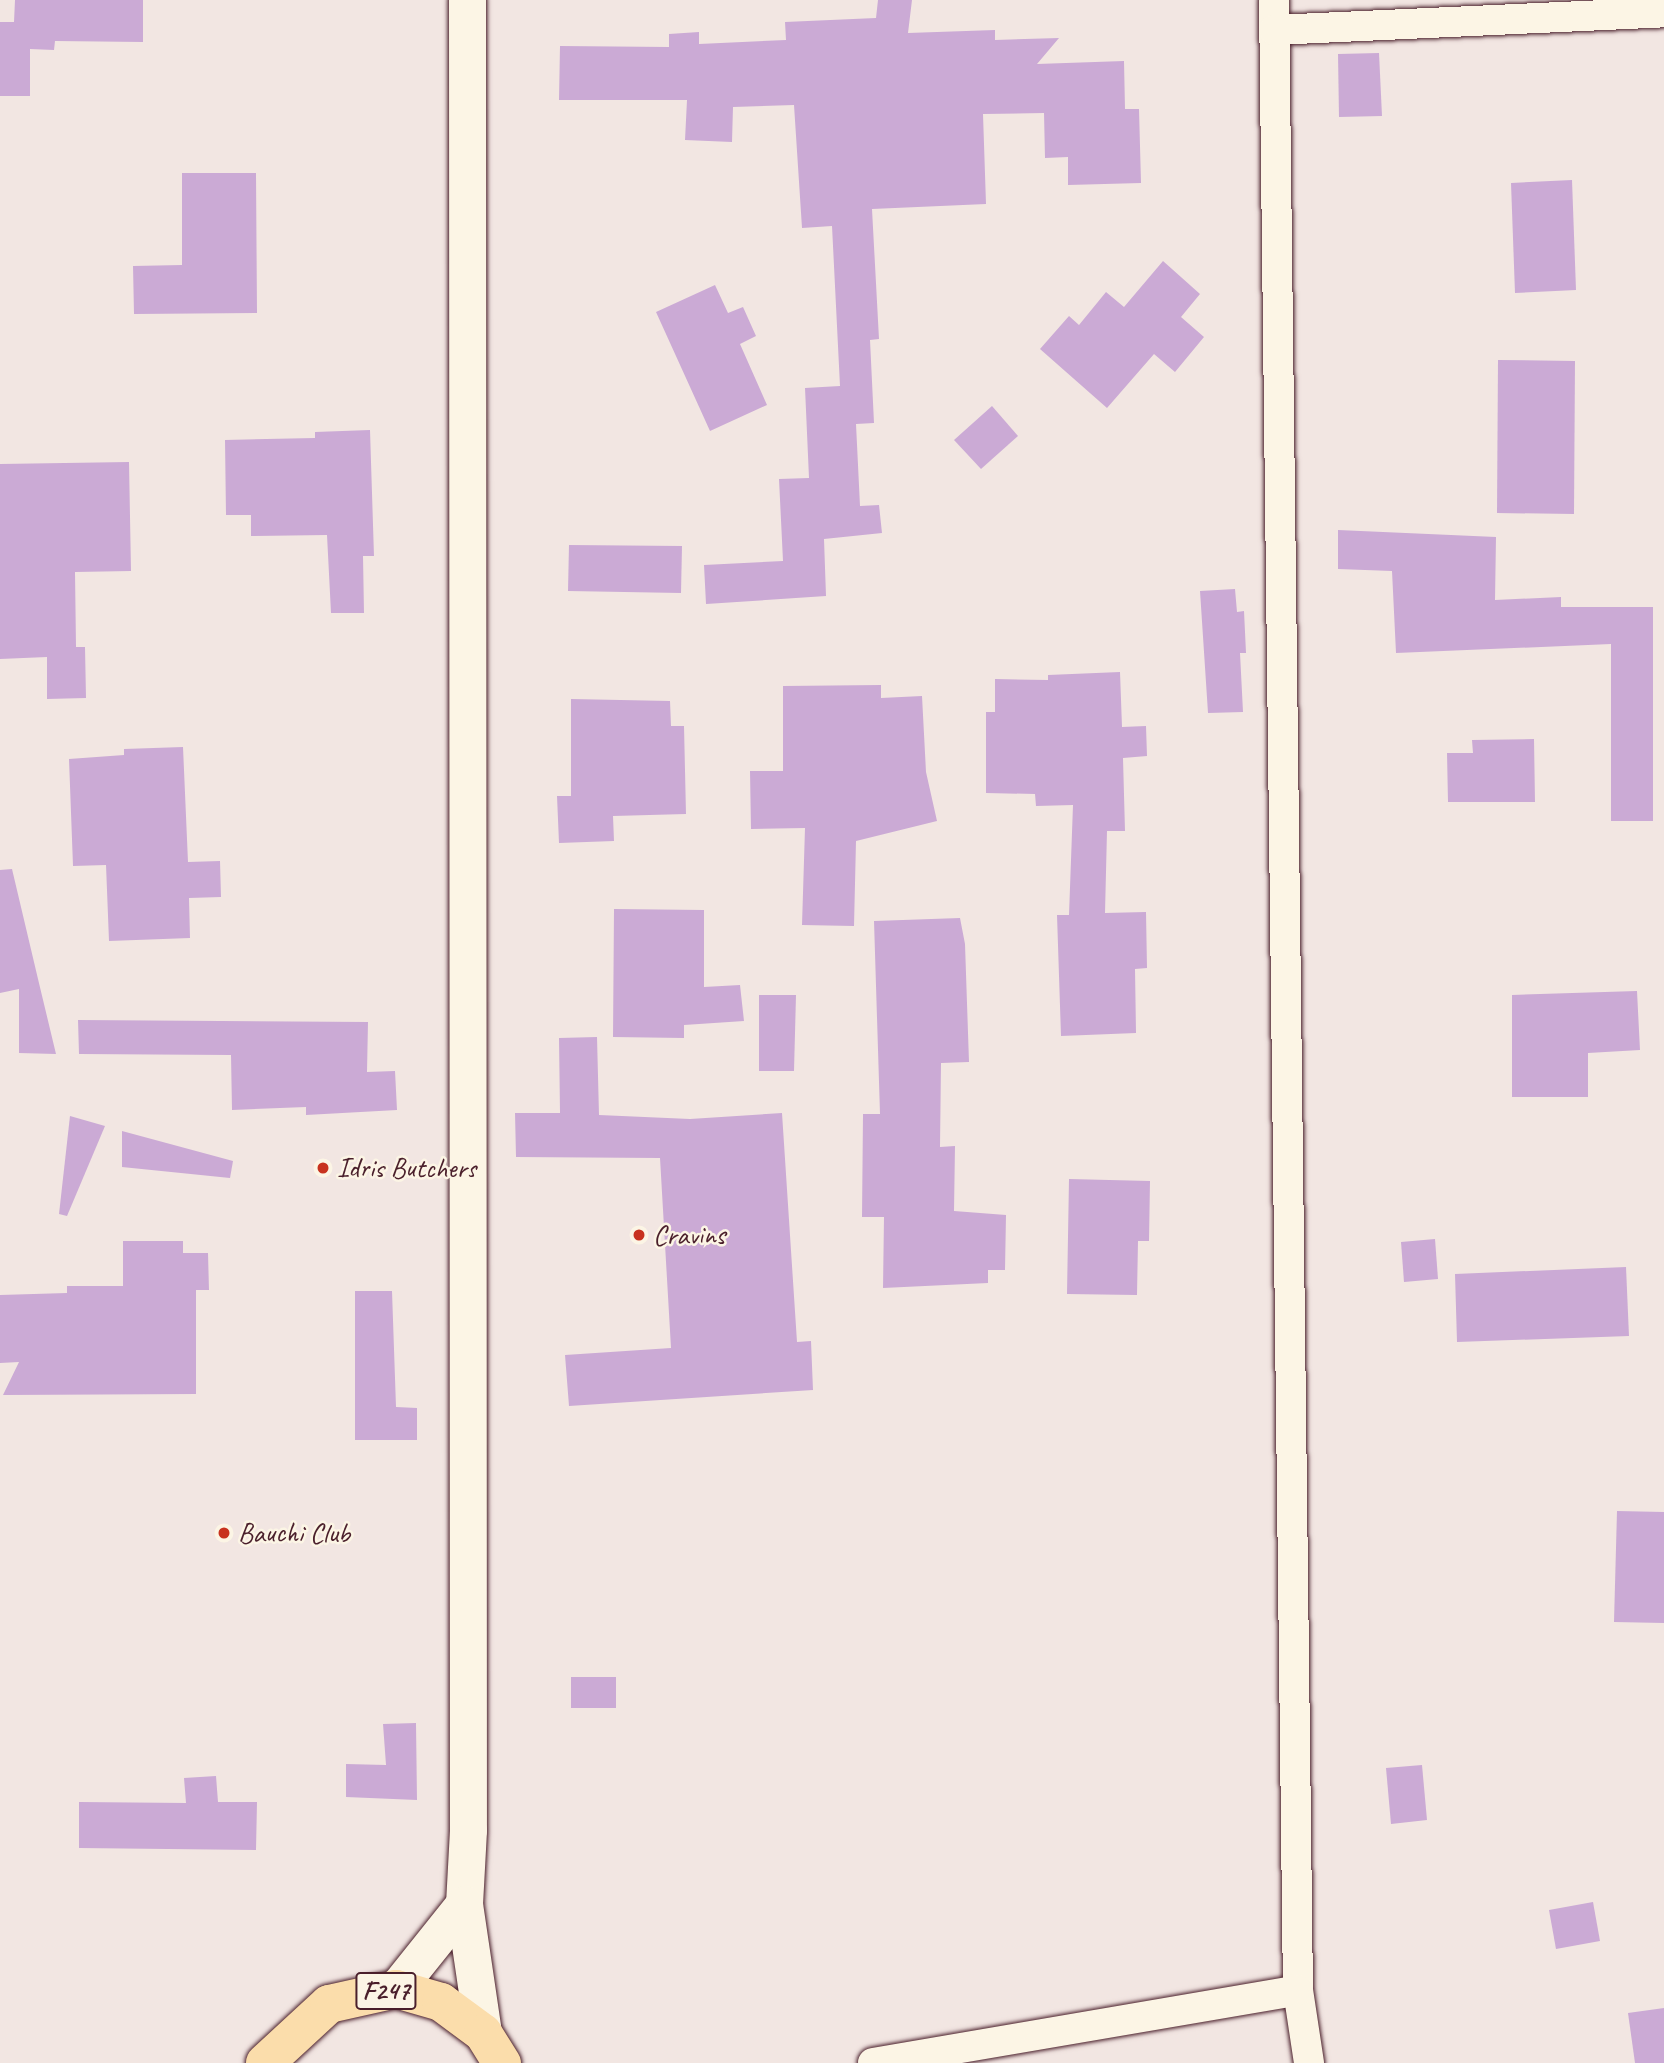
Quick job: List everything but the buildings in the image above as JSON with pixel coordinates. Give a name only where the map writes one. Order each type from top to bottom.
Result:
[{"type":"main road","name":"F247","points":[[265,2063],[329,2004],[396,1989],[441,2002],[492,2048]]},
{"type":"street","points":[[467,0],[468,1830],[464,1904],[492,2048]]},
{"type":"street","points":[[1274,0],[1298,1990],[1309,2063]]},
{"type":"street","points":[[1274,30],[1664,12]]},
{"type":"street","points":[[396,1989],[464,1904]]},
{"type":"street","points":[[873,2063],[1298,1990]]},
{"type":"place","name":"Idris Butchers","points":[[323,1168]]},
{"type":"place","name":"Cravins","points":[[639,1235]]},
{"type":"place","name":"Bauchi Club","points":[[224,1533]]}]
